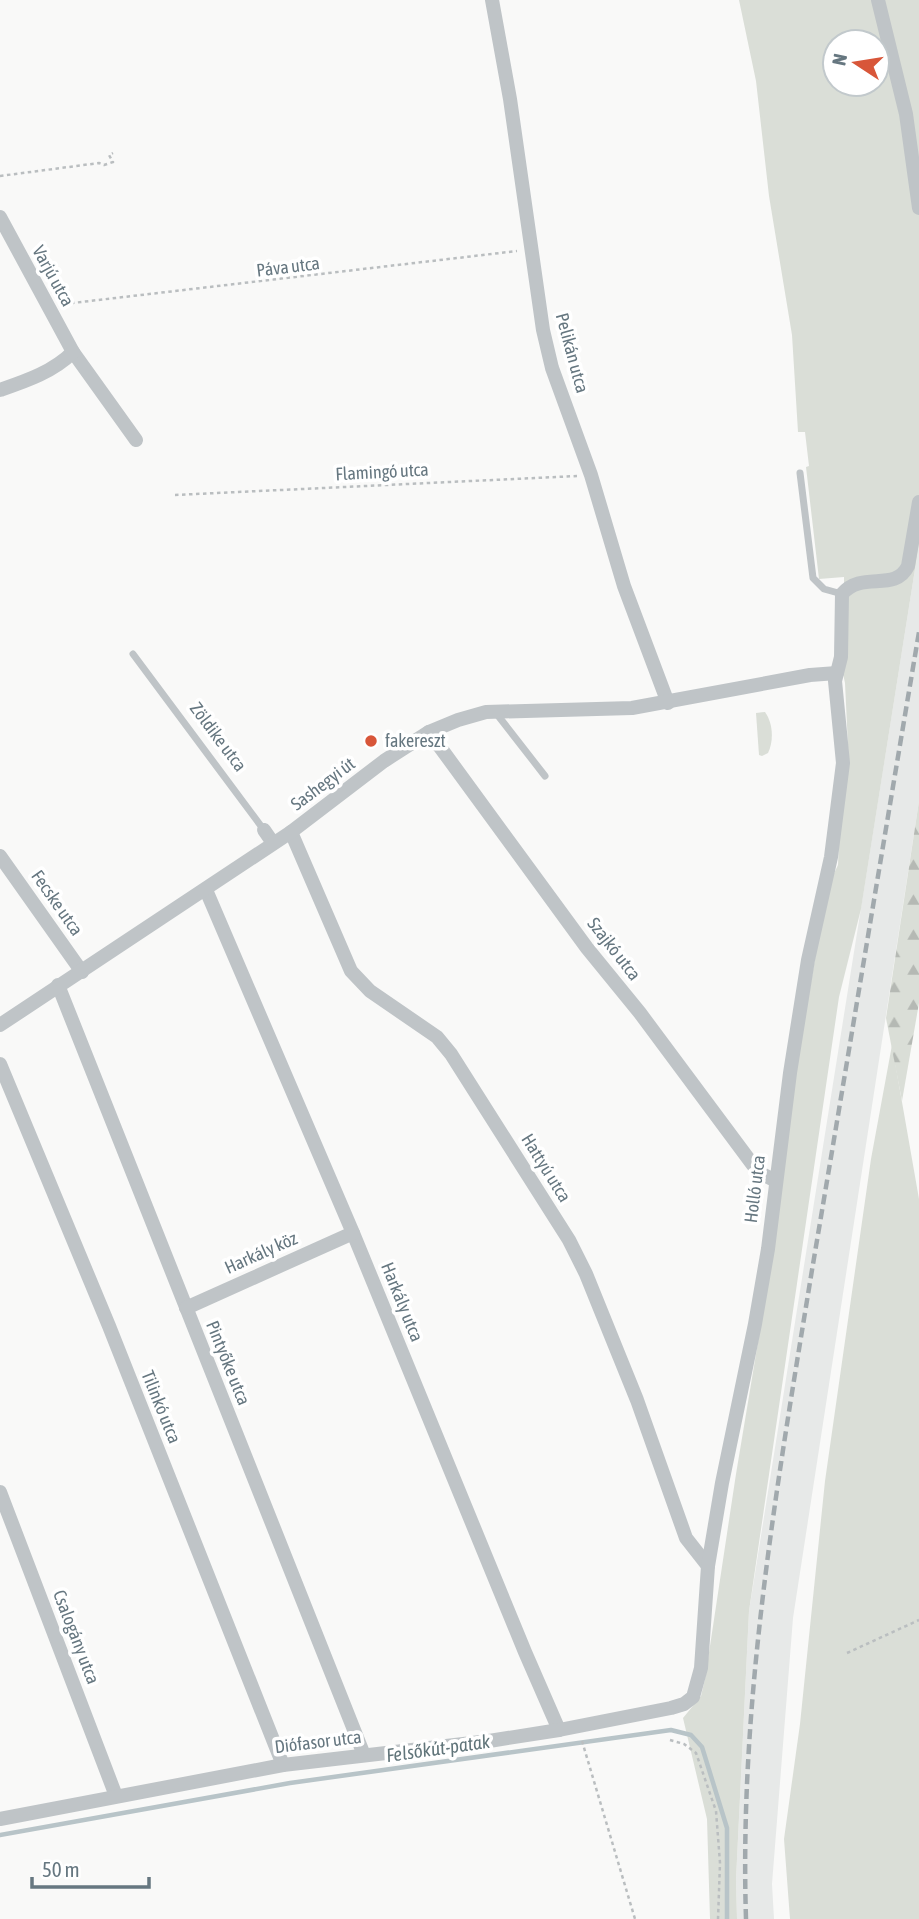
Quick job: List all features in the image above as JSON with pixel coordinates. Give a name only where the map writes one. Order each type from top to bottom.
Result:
[{"type":"street","name":"Pelikán utca","points":[[492,0],[510,99],[543,330],[552,368],[591,475],[624,586],[668,703]]},
{"type":"street","points":[[878,0],[905,114],[919,208]]},
{"type":"street","name":"Varjú utca","points":[[0,217],[73,352],[136,440]]},
{"type":"street","points":[[0,390],[46,372],[64,362],[73,352]]},
{"type":"street","points":[[842,594],[853,584],[896,579],[904,575],[908,566],[919,502]]},
{"type":"street","name":"Holló utca","points":[[684,1704],[693,1697],[701,1668],[708,1566],[755,1324],[808,960],[831,857],[843,763],[835,681],[841,657],[842,594]]},
{"type":"street","name":"Sashegyi út","points":[[0,1025],[291,832],[384,761],[429,732],[486,712],[632,708],[810,675],[836,673]]},
{"type":"street","name":"Szajkó utca","points":[[429,732],[587,948],[640,1013],[753,1165],[760,1173],[776,1181]]},
{"type":"street","name":"Zöldike utca","points":[[264,830],[273,843]]},
{"type":"street","name":"Hattyú utca","points":[[291,832],[351,971],[370,991],[437,1037],[451,1054],[569,1240],[586,1274],[637,1400],[686,1538],[708,1566]]},
{"type":"street","name":"Fecske utca","points":[[0,856],[82,972]]},
{"type":"street","name":"Harkály utca","points":[[206,890],[353,1233],[519,1640],[559,1730]]},
{"type":"street","name":"Pintyőke utca","points":[[58,985],[364,1755]]},
{"type":"street","name":"Tilinkó utca","points":[[0,1064],[109,1326],[283,1765]]},
{"type":"street","name":"Harkály köz","points":[[186,1308],[353,1233]]},
{"type":"street","name":"Csalogány utca","points":[[0,1492],[117,1796]]},
{"type":"street","name":"Diófasor utca","points":[[0,1819],[283,1765],[559,1730],[684,1704]]},
{"type":"lane","points":[[800,472],[813,578],[824,589],[842,594]]},
{"type":"lane","name":"Zöldike utca","points":[[133,654],[264,830]]},
{"type":"lane","points":[[495,712],[545,776]]},
{"type":"path","points":[[0,176],[99,163],[104,165],[113,162],[109,155],[113,153]]},
{"type":"path","name":"Páva utca","points":[[47,306],[532,250]]},
{"type":"path","name":"Flamingó utca","points":[[175,495],[591,475]]},
{"type":"path","points":[[847,1653],[919,1620]]},
{"type":"path","points":[[670,1740],[684,1744],[695,1753],[716,1811],[720,1863],[718,1919]]},
{"type":"path","points":[[583,1746],[635,1919]]},
{"type":"shaded area","points":[[919,544],[919,801],[793,1618],[772,1884],[774,1919],[737,1919],[736,1880],[749,1611]]},
{"type":"green space","points":[[739,0],[919,0],[919,544],[861,909],[839,997],[749,1611],[736,1880],[737,1919],[710,1919],[707,1819],[683,1718],[701,1696],[705,1679],[768,1282],[785,1134],[827,888],[838,865],[841,788],[849,767],[842,669],[844,577],[819,579],[806,467],[809,466],[805,432],[798,432],[792,335],[769,196],[756,81]]},
{"type":"green space","points":[[765,712],[770,721],[772,738],[768,753],[762,756],[759,755],[756,713]]},
{"type":"green space","points":[[919,801],[919,1003],[902,1101],[886,1018]]},
{"type":"green space","points":[[892,1045],[919,1199],[919,1919],[790,1919],[784,1839],[800,1724],[825,1481],[871,1159]]},
{"type":"waterway","name":"Felsőkút-patak","points":[[0,1835],[290,1783],[671,1730],[691,1735],[702,1747],[727,1828],[727,1919]]},
{"type":"railway","points":[[746,1919],[748,1756],[763,1593],[812,1270],[919,632]]},
{"type":"place","name":"fakereszt","points":[[371,741]]}]
